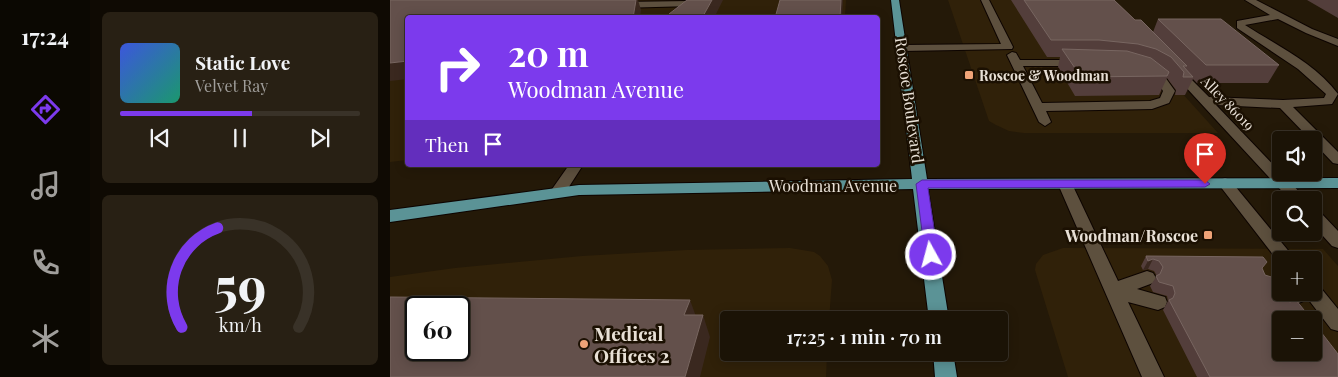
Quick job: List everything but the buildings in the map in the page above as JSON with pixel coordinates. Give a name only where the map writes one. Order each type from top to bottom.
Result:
[{"type":"main road","name":"Roscoe Boulevard","points":[[895,0],[922,184],[938,311]]},
{"type":"main road","name":"Woodman Avenue","points":[[390,216],[579,190],[922,184],[1338,184]]},
{"type":"main road","points":[[944,361],[946,377]]},
{"type":"street","points":[[985,0],[1045,122]]},
{"type":"street","points":[[1249,0],[1277,16],[1338,43]]},
{"type":"street","points":[[611,5],[691,2]]},
{"type":"street","points":[[679,15],[691,2]]},
{"type":"street","points":[[1206,101],[1283,104],[1328,100],[1332,94],[1326,86],[1240,26],[1240,23],[1277,16]]},
{"type":"street","points":[[902,48],[1008,47]]},
{"type":"street","name":"Alley 86019","points":[[1167,60],[1291,191]]},
{"type":"street","points":[[1016,63],[1085,63]]},
{"type":"street","points":[[1037,107],[1152,105],[1165,100],[1169,91],[1161,80],[1144,70],[1136,68]]},
{"type":"street","points":[[1283,104],[1338,160]]},
{"type":"street","points":[[558,192],[575,167]]},
{"type":"street","points":[[1065,184],[1152,377]]},
{"type":"street","points":[[1225,184],[1280,251]]},
{"type":"street","points":[[1322,225],[1338,242]]},
{"type":"street","points":[[1113,290],[1147,278]]},
{"type":"street","points":[[1113,290],[1158,302]]},
{"type":"street","points":[[1320,301],[1338,323]]},
{"type":"shaded area","points":[[683,0],[669,15],[405,15],[405,160],[390,162],[390,7]]},
{"type":"shaded area","points":[[704,0],[846,0],[845,15],[691,15]]},
{"type":"shaded area","points":[[948,0],[1098,0],[1218,133],[1024,133],[1009,131],[996,125],[989,121]]},
{"type":"shaded area","points":[[790,248],[814,252],[828,266],[832,280],[830,311],[720,311],[720,361],[827,361],[826,377],[390,377],[390,277],[455,268],[582,256],[687,250]]},
{"type":"shaded area","points":[[1063,248],[1323,249],[1338,266],[1338,377],[1068,377],[1035,270],[1036,264],[1043,255]]},
{"type":"place","name":"Roscoe & Woodman","points":[[969,75]]},
{"type":"place","name":"Woodman/Roscoe","points":[[1208,235]]},
{"type":"place","name":"Medical Offices 2","points":[[584,344]]},
{"type":"route","points":[[931,255],[922,184],[1205,184]]}]
